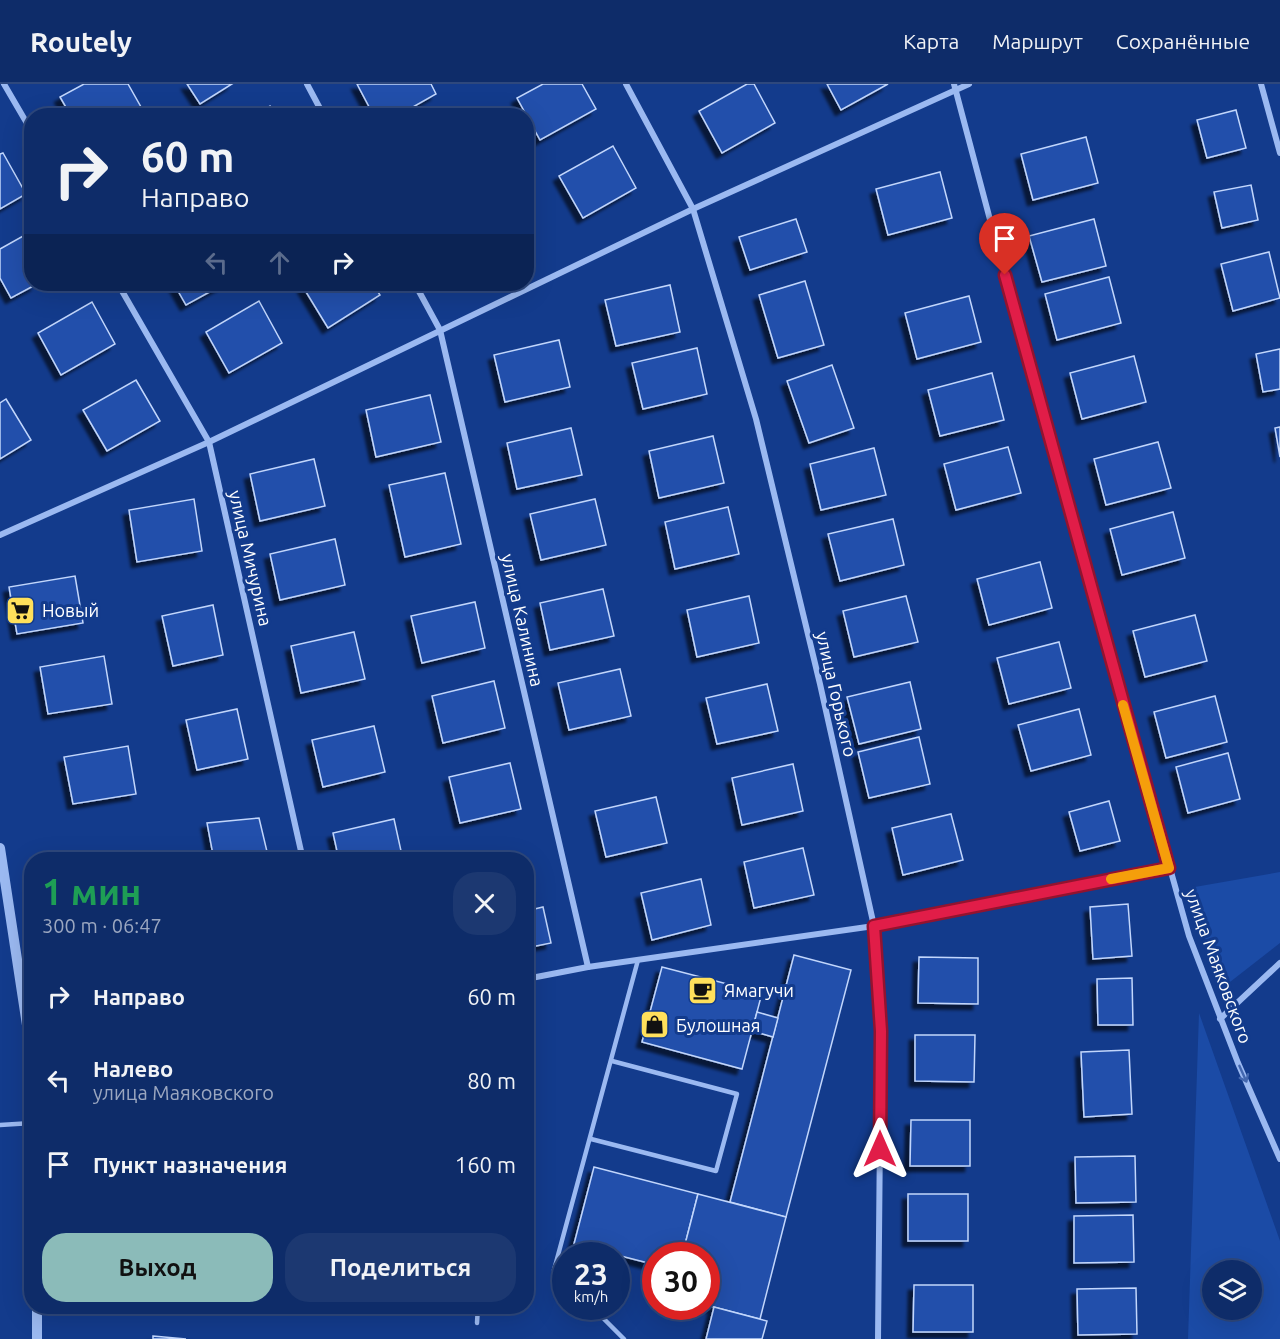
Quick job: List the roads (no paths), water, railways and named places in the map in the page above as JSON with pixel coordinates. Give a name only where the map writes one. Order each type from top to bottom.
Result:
[{"type":"street","points":[[4,84],[24,118]]},
{"type":"street","points":[[306,84],[320,108]]},
{"type":"street","name":"улица Горького","points":[[626,84],[693,209],[756,419],[820,684],[874,926],[881,1031],[878,1339]]},
{"type":"street","points":[[534,285],[956,87],[969,84]]},
{"type":"street","points":[[1261,84],[1280,153]]},
{"type":"street","name":"улица Маяковского","points":[[956,87],[1023,344],[1189,936],[1220,1019],[1280,1159]]},
{"type":"street","name":"улица Мичурина","points":[[122,291],[209,442],[301,852]]},
{"type":"street","name":"улица Калинина","points":[[419,291],[440,330],[588,967]]},
{"type":"street","points":[[0,535],[209,442],[522,291]]},
{"type":"street","points":[[0,848],[24,1006]]},
{"type":"street","points":[[534,977],[588,967],[874,926],[1169,868]]},
{"type":"street","points":[[1220,1019],[1280,963]]},
{"type":"street","points":[[37,1314],[37,1339]]},
{"type":"lane","points":[[562,1242],[638,960]]},
{"type":"lane","points":[[591,1139],[716,1171],[738,1094],[612,1061]]},
{"type":"lane","points":[[0,1125],[24,1124]]},
{"type":"lane","points":[[477,1323],[478,1314]]},
{"type":"lane","points":[[605,1320],[624,1339]]},
{"type":"place","name":"Новый","points":[[21,610]]},
{"type":"place","name":"Ямагучи","points":[[703,990]]},
{"type":"place","name":"Булошная","points":[[655,1025]]}]
